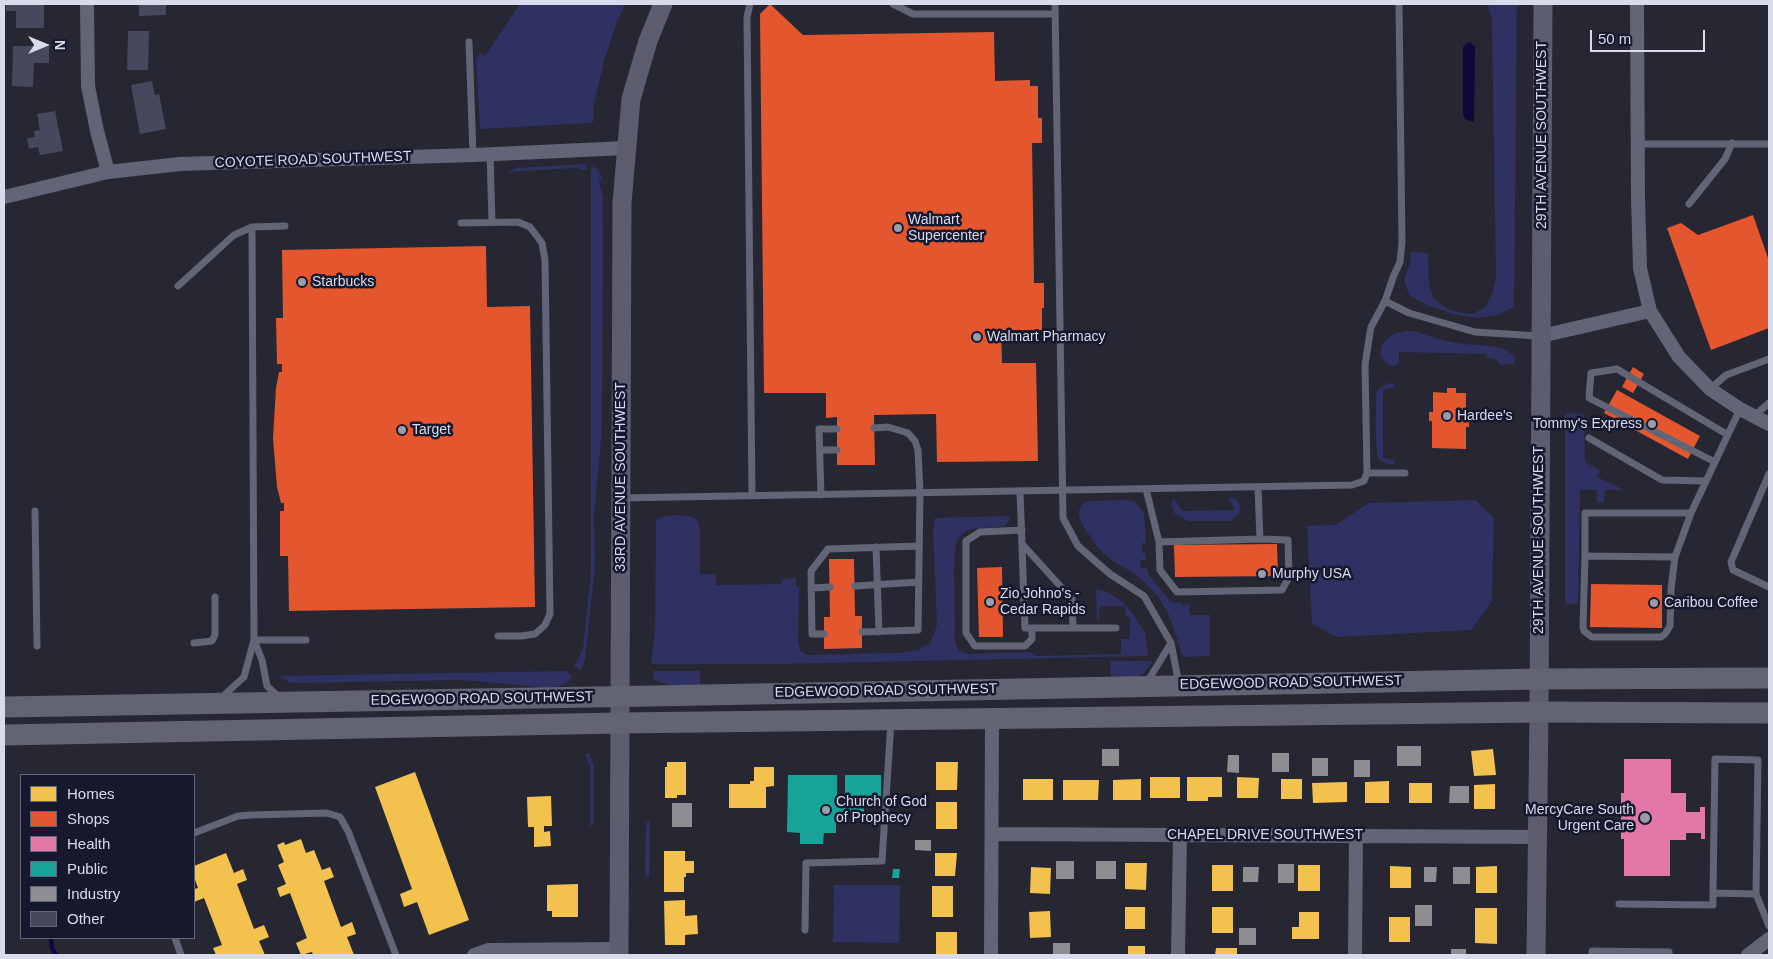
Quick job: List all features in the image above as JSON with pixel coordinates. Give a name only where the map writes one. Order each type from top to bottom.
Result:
[{"type":"main road","name":"EDGEWOOD ROAD SOUTHWEST","points":[[4,707],[619,697],[1539,678],[1769,678]]},
{"type":"main road","points":[[1046,718],[1070,704],[1165,702],[1179,686]]},
{"type":"main road","points":[[164,732],[167,723],[177,720],[257,718],[267,713],[276,702]]},
{"type":"main road","name":"EDGEWOOD ROAD SOUTHWEST","points":[[4,736],[619,723],[1539,712],[1769,713]]},
{"type":"street","points":[[87,4],[88,86],[108,172]]},
{"type":"street","name":"33RD AVENUE SOUTHWEST","points":[[619,952],[622,203],[631,99],[648,41],[663,4]]},
{"type":"street","name":"29TH AVENUE SOUTHWEST","points":[[1536,955],[1543,4]]},
{"type":"street","points":[[1637,4],[1640,268],[1650,311],[1679,357],[1710,389],[1740,409],[1769,424]]},
{"type":"street","name":"COYOTE ROAD SOUTHWEST","points":[[4,197],[108,172],[180,164],[626,148]]},
{"type":"street","points":[[1541,336],[1650,311]]},
{"type":"street","points":[[991,955],[992,720]]},
{"type":"street","name":"CHAPEL DRIVE SOUTHWEST","points":[[992,834],[1538,837]]},
{"type":"street","points":[[1178,955],[1180,835]]},
{"type":"street","points":[[1355,955],[1356,836]]},
{"type":"street","points":[[1748,955],[1769,939]]},
{"type":"street","points":[[474,955],[488,950],[619,952]]},
{"type":"lane","points":[[750,4],[747,17],[752,496]]},
{"type":"lane","points":[[893,4],[913,14],[1055,14]]},
{"type":"lane","points":[[1055,4],[1063,518],[1078,546],[1110,574],[1144,596],[1171,644],[1179,686]]},
{"type":"lane","points":[[621,498],[1352,485],[1364,481],[1367,473],[1365,365],[1371,327],[1386,301],[1400,262],[1402,242],[1399,4]]},
{"type":"lane","points":[[469,42],[472,155]]},
{"type":"lane","points":[[1689,204],[1724,159],[1732,143]]},
{"type":"lane","points":[[1638,144],[1769,144]]},
{"type":"lane","points":[[490,154],[492,222]]},
{"type":"lane","points":[[461,223],[518,222],[530,228],[542,243],[545,260],[550,614],[545,625],[535,634],[498,636]]},
{"type":"lane","points":[[215,703],[244,677],[254,640],[252,226]]},
{"type":"lane","points":[[178,286],[234,235],[252,226],[285,226]]},
{"type":"lane","points":[[1386,301],[1409,313],[1474,332],[1541,336]]},
{"type":"lane","points":[[1710,389],[1726,375],[1769,358]]},
{"type":"lane","points":[[1715,462],[1589,398],[1591,373],[1617,369],[1728,435]]},
{"type":"lane","points":[[1754,416],[1769,403]]},
{"type":"lane","points":[[1691,513],[1585,513],[1584,631],[1592,637],[1661,637],[1666,634],[1670,626],[1671,589],[1675,557],[1691,513],[1740,409]]},
{"type":"lane","points":[[862,632],[918,630],[920,493],[918,450],[915,441],[908,433],[888,427],[874,428]]},
{"type":"lane","points":[[821,495],[819,430],[837,429]]},
{"type":"lane","points":[[1589,438],[1662,480],[1706,481]]},
{"type":"lane","points":[[820,450],[837,450]]},
{"type":"lane","points":[[1367,473],[1405,473]]},
{"type":"lane","points":[[1769,474],[1731,562],[1733,570],[1769,587]]},
{"type":"lane","points":[[1258,487],[1260,539]]},
{"type":"lane","points":[[1146,489],[1159,542],[1160,570],[1177,592],[1282,590],[1289,577],[1288,540],[1159,542]]},
{"type":"lane","points":[[1020,492],[1025,628],[1116,628]]},
{"type":"lane","points":[[35,511],[37,646]]},
{"type":"lane","points":[[1022,530],[980,532],[966,541],[966,633],[975,646],[1025,646],[1032,639],[1032,628]]},
{"type":"lane","points":[[1023,545],[1072,599],[1073,628]]},
{"type":"lane","points":[[824,634],[812,634],[811,571],[828,549],[919,546]]},
{"type":"lane","points":[[876,548],[879,632]]},
{"type":"lane","points":[[1585,556],[1675,557]]},
{"type":"lane","points":[[855,586],[919,582]]},
{"type":"lane","points":[[811,588],[830,587]]},
{"type":"lane","points":[[194,643],[212,641],[215,635],[215,597]]},
{"type":"lane","points":[[254,640],[306,640]]},
{"type":"lane","points":[[254,640],[262,660],[267,686],[276,702]]},
{"type":"lane","points":[[1145,686],[1171,644]]},
{"type":"lane","points":[[805,930],[806,863],[882,861],[891,720]]},
{"type":"lane","points":[[1619,904],[1713,905],[1715,759],[1758,760],[1756,894],[1769,926]]},
{"type":"lane","points":[[195,833],[238,816],[327,813],[340,817],[348,831],[396,955]]},
{"type":"lane","points":[[1713,893],[1756,894]]},
{"type":"lane","points":[[175,939],[181,955]]},
{"type":"lane","points":[[1592,955],[1592,951],[1602,951],[1669,952],[1669,955]]},
{"type":"shaded area","points":[[520,4],[625,4],[604,61],[594,105],[593,122],[480,129],[476,60],[480,53],[485,56]]},
{"type":"shaded area","points":[[1486,4],[1517,4],[1514,307],[1498,315],[1477,318],[1454,314],[1419,301],[1409,295],[1404,280],[1410,263],[1411,252],[1428,253],[1429,285],[1434,299],[1447,309],[1473,314],[1485,307],[1492,295],[1496,278],[1492,19]]},
{"type":"shaded area","points":[[1469,42],[1475,46],[1474,122],[1465,119],[1463,114],[1463,47]]},
{"type":"shaded area","points":[[585,164],[588,171],[576,168],[507,172],[516,168]]},
{"type":"shaded area","points":[[592,166],[598,170],[603,181],[603,183],[600,179],[599,181],[603,198],[602,428],[594,517],[595,567],[585,660],[581,670],[574,667],[583,649],[591,571]]},
{"type":"shaded area","points":[[1406,331],[1414,331],[1442,340],[1463,344],[1503,348],[1515,356],[1515,363],[1501,365],[1495,359],[1487,358],[1487,354],[1399,352],[1399,363],[1393,366],[1388,364],[1381,358],[1382,345],[1389,337]]},
{"type":"shaded area","points":[[1388,383],[1393,384],[1395,388],[1383,389],[1383,458],[1393,459],[1395,462],[1391,465],[1382,462],[1378,458],[1376,441],[1376,394],[1378,389]]},
{"type":"shaded area","points":[[1565,413],[1584,414],[1585,462],[1600,470],[1597,477],[1624,490],[1605,490],[1604,502],[1599,503],[1597,500],[1597,490],[1580,490],[1578,603],[1574,604],[1565,604]]},
{"type":"shaded area","points":[[1228,497],[1235,498],[1241,506],[1238,515],[1230,521],[1188,521],[1175,514],[1171,505],[1174,498],[1182,511],[1235,510]]},
{"type":"shaded area","points":[[1127,500],[1136,502],[1144,513],[1146,543],[1142,543],[1142,553],[1146,553],[1146,560],[1140,561],[1141,568],[1147,568],[1148,574],[1171,602],[1182,603],[1183,606],[1189,603],[1190,615],[1210,615],[1210,656],[1183,657],[1169,615],[1157,595],[1138,576],[1110,559],[1098,548],[1083,526],[1079,517],[1079,511],[1081,506],[1087,501]]},
{"type":"shaded area","points":[[1475,500],[1494,518],[1492,601],[1471,630],[1337,637],[1312,624],[1307,526],[1335,525],[1369,503]]},
{"type":"shaded area","points":[[665,516],[693,517],[697,520],[700,529],[700,574],[716,574],[716,585],[782,584],[782,579],[796,578],[796,586],[799,586],[798,640],[800,650],[806,655],[897,653],[919,650],[931,642],[937,625],[933,529],[935,518],[1009,516],[1010,519],[1005,526],[966,531],[958,538],[954,568],[955,640],[956,646],[960,651],[968,654],[1030,652],[1035,656],[1120,654],[1121,639],[1130,639],[1130,619],[1126,616],[1125,606],[1100,606],[1099,619],[1097,620],[1096,589],[1105,591],[1123,602],[1132,613],[1145,633],[1148,656],[778,664],[651,664],[655,629],[656,520]]},
{"type":"shaded area","points":[[1110,661],[1153,662],[1144,673],[1137,677],[1111,678]]},
{"type":"shaded area","points":[[566,671],[573,678],[553,688],[462,680],[298,683],[289,682],[279,676]]},
{"type":"shaded area","points":[[653,671],[700,671],[700,685],[662,683],[653,679]]},
{"type":"shaded area","points":[[589,753],[594,766],[594,824],[590,826],[590,766],[585,754]]},
{"type":"shaded area","points":[[650,821],[649,878],[645,876],[646,823]]},
{"type":"shaded area","points":[[834,885],[900,885],[899,943],[833,942]]},
{"type":"building: Homes","points":[[1493,749],[1496,775],[1474,776],[1471,751]]},
{"type":"building: Homes","points":[[667,762],[686,762],[686,795],[677,795],[677,798],[665,798],[665,767],[667,767]]},
{"type":"building: Homes","points":[[936,762],[958,762],[957,790],[936,790]]},
{"type":"building: Homes","points":[[754,767],[774,767],[774,786],[766,787],[766,808],[729,808],[729,784],[750,784],[750,781],[754,781]]},
{"type":"building: Homes","points":[[415,772],[469,920],[429,935],[417,902],[404,907],[400,894],[412,889],[375,787]]},
{"type":"building: Homes","points":[[1150,777],[1180,777],[1180,798],[1150,798]]},
{"type":"building: Homes","points":[[1187,777],[1222,777],[1222,797],[1208,797],[1208,801],[1187,801]]},
{"type":"building: Homes","points":[[1237,777],[1259,778],[1258,798],[1237,798]]},
{"type":"building: Homes","points":[[1023,779],[1053,779],[1053,800],[1023,800]]},
{"type":"building: Homes","points":[[1141,779],[1141,800],[1113,800],[1113,780]]},
{"type":"building: Homes","points":[[1281,779],[1302,779],[1302,799],[1281,799]]},
{"type":"building: Homes","points":[[1063,780],[1099,780],[1098,800],[1063,800]]},
{"type":"building: Homes","points":[[1389,781],[1389,803],[1365,803],[1365,782]]},
{"type":"building: Homes","points":[[1347,782],[1347,802],[1313,803],[1312,783]]},
{"type":"building: Homes","points":[[1409,783],[1432,783],[1432,803],[1409,803]]},
{"type":"building: Homes","points":[[1495,784],[1495,809],[1474,809],[1474,785]]},
{"type":"building: Homes","points":[[551,796],[552,826],[544,826],[544,832],[550,831],[551,846],[534,847],[534,827],[528,827],[527,797]]},
{"type":"building: Homes","points":[[936,802],[957,802],[957,829],[936,829]]},
{"type":"building: Homes","points":[[301,839],[306,853],[314,850],[322,870],[330,867],[334,877],[324,881],[341,927],[352,922],[356,934],[347,937],[354,955],[313,955],[312,952],[301,955],[296,943],[307,938],[290,893],[280,897],[277,888],[286,884],[278,865],[284,862],[277,845],[284,842],[285,845]]},
{"type":"building: Homes","points":[[664,851],[685,851],[685,861],[694,861],[694,873],[686,873],[686,877],[684,877],[684,892],[664,892]]},
{"type":"building: Homes","points":[[226,853],[234,873],[243,869],[247,880],[237,884],[254,929],[264,925],[269,937],[259,941],[265,955],[216,955],[213,948],[222,945],[204,898],[195,902],[195,889],[198,888],[195,880],[195,866]]},
{"type":"building: Homes","points":[[935,853],[957,853],[955,876],[935,876]]},
{"type":"building: Homes","points":[[1125,863],[1147,863],[1146,890],[1125,889]]},
{"type":"building: Homes","points":[[1212,865],[1233,865],[1233,891],[1212,891]]},
{"type":"building: Homes","points":[[1298,865],[1320,865],[1320,891],[1298,891]]},
{"type":"building: Homes","points":[[1390,866],[1411,867],[1411,888],[1390,888]]},
{"type":"building: Homes","points":[[1497,866],[1497,893],[1476,893],[1476,867]]},
{"type":"building: Homes","points":[[1031,867],[1051,868],[1050,894],[1030,893]]},
{"type":"building: Homes","points":[[578,884],[578,917],[552,917],[552,911],[547,911],[547,885]]},
{"type":"building: Homes","points":[[932,886],[953,886],[953,917],[932,917]]},
{"type":"building: Homes","points":[[685,900],[685,916],[697,915],[698,934],[685,935],[685,945],[665,945],[664,901]]},
{"type":"building: Homes","points":[[1125,907],[1145,907],[1145,929],[1125,929]]},
{"type":"building: Homes","points":[[1212,907],[1233,907],[1233,933],[1212,933]]},
{"type":"building: Homes","points":[[1475,908],[1497,908],[1497,944],[1475,943]]},
{"type":"building: Homes","points":[[1050,911],[1051,937],[1030,938],[1029,912]]},
{"type":"building: Homes","points":[[1299,912],[1319,912],[1319,939],[1292,939],[1292,927],[1299,927]]},
{"type":"building: Homes","points":[[1389,917],[1410,917],[1410,942],[1389,942]]},
{"type":"building: Homes","points":[[936,932],[957,932],[957,955],[936,955]]},
{"type":"building: Homes","points":[[1128,946],[1145,946],[1145,955],[1128,955]]},
{"type":"building: Homes","points":[[1216,948],[1237,948],[1237,955],[1215,955]]},
{"type":"building: Shops","name":"Walmart Supercenter","points":[[770,4],[803,35],[994,32],[995,81],[1030,80],[1030,86],[1038,86],[1038,118],[1042,118],[1042,143],[1032,143],[1034,283],[1044,283],[1042,330],[1001,330],[1002,363],[1036,363],[1038,461],[937,462],[936,414],[874,415],[875,465],[837,465],[837,417],[826,418],[826,393],[764,393],[760,14]]},
{"type":"building: Shops","points":[[1753,215],[1769,261],[1769,328],[1711,350],[1667,228],[1681,223],[1698,235]]},
{"type":"building: Shops","name":"Target","points":[[486,246],[487,307],[530,306],[535,607],[289,611],[288,556],[280,556],[280,511],[284,511],[284,503],[281,503],[277,487],[273,438],[276,388],[279,372],[282,372],[282,364],[277,364],[276,318],[283,318],[282,250]]},
{"type":"building: Shops","points":[[1633,367],[1644,374],[1633,393],[1622,387]]},
{"type":"building: Shops","name":"Hardee's","points":[[1447,388],[1456,388],[1456,393],[1466,393],[1466,420],[1469,420],[1469,427],[1466,427],[1466,449],[1432,448],[1432,421],[1429,421],[1429,412],[1433,412],[1433,392],[1447,393]]},
{"type":"building: Shops","name":"Tommy's Express","points":[[1617,390],[1700,436],[1688,459],[1604,413]]},
{"type":"building: Shops","points":[[1277,544],[1278,576],[1175,577],[1174,545]]},
{"type":"building: Shops","points":[[829,559],[854,559],[855,616],[862,616],[862,648],[824,649],[824,617],[830,617]]},
{"type":"building: Shops","name":"Zio Johno's - Cedar Rapids","points":[[1002,567],[1003,637],[979,637],[977,568]]},
{"type":"building: Shops","points":[[1591,584],[1662,585],[1662,628],[1590,627]]},
{"type":"building: Health","points":[[1624,759],[1671,759],[1671,793],[1686,793],[1686,812],[1700,812],[1700,807],[1705,807],[1705,839],[1701,839],[1701,833],[1686,833],[1686,840],[1670,840],[1670,876],[1624,876],[1624,839],[1621,839],[1621,793],[1624,793]]},
{"type":"building: Public","name":"Church of God of Prophecy","points":[[788,775],[837,775],[837,802],[845,803],[845,775],[881,775],[881,797],[864,797],[864,817],[836,816],[836,833],[824,833],[823,844],[800,844],[800,833],[787,832]]},
{"type":"building: Public","points":[[893,869],[900,869],[899,878],[892,878]]},
{"type":"building: Industry","points":[[1397,746],[1421,746],[1421,766],[1397,766]]},
{"type":"building: Industry","points":[[1102,749],[1119,749],[1119,766],[1102,766]]},
{"type":"building: Industry","points":[[1272,753],[1289,753],[1289,772],[1272,772]]},
{"type":"building: Industry","points":[[1228,755],[1239,755],[1239,773],[1227,772]]},
{"type":"building: Industry","points":[[1312,758],[1328,758],[1328,776],[1312,776]]},
{"type":"building: Industry","points":[[1354,760],[1370,760],[1370,777],[1354,777]]},
{"type":"building: Industry","points":[[1450,786],[1469,786],[1469,803],[1449,803]]},
{"type":"building: Industry","points":[[672,803],[692,803],[692,827],[672,827]]},
{"type":"building: Industry","points":[[915,840],[931,840],[931,851],[915,850]]},
{"type":"building: Industry","points":[[1056,861],[1074,861],[1074,879],[1056,879]]},
{"type":"building: Industry","points":[[1096,861],[1116,861],[1116,879],[1096,879]]},
{"type":"building: Industry","points":[[1278,864],[1294,864],[1294,883],[1278,883]]},
{"type":"building: Industry","points":[[1243,867],[1259,867],[1258,882],[1243,882]]},
{"type":"building: Industry","points":[[1424,867],[1437,867],[1436,882],[1424,882]]},
{"type":"building: Industry","points":[[1453,867],[1470,867],[1470,884],[1453,884]]},
{"type":"building: Industry","points":[[1415,905],[1432,905],[1432,926],[1415,926]]},
{"type":"building: Industry","points":[[1239,928],[1256,928],[1256,945],[1239,945]]},
{"type":"building: Industry","points":[[1053,943],[1070,943],[1070,955],[1053,955]]},
{"type":"building: Industry","points":[[1451,949],[1466,949],[1466,955],[1451,955]]},
{"type":"building: Other","points":[[6,4],[44,4],[44,28],[16,28],[16,11],[6,11]]},
{"type":"building: Other","points":[[139,4],[166,4],[166,15],[139,16]]},
{"type":"building: Other","points":[[128,31],[149,31],[148,70],[127,70]]},
{"type":"building: Other","points":[[13,46],[49,46],[49,63],[34,63],[33,87],[12,86]]},
{"type":"building: Other","points":[[152,81],[155,95],[159,94],[166,129],[140,134],[131,85]]},
{"type":"building: Other","points":[[55,111],[63,151],[40,155],[38,147],[29,149],[27,138],[35,137],[34,131],[40,130],[37,114]]},
{"type":"waterway","points":[[51,939],[52,948],[56,955]]},
{"type":"place","name":"Walmart Supercenter","points":[[898,228]]},
{"type":"place","name":"Starbucks","points":[[302,282]]},
{"type":"place","name":"Walmart Pharmacy","points":[[977,337]]},
{"type":"place","name":"Hardee's","points":[[1447,416]]},
{"type":"place","name":"Tommy's Express","points":[[1652,424]]},
{"type":"place","name":"Target","points":[[402,430]]},
{"type":"place","name":"Murphy USA","points":[[1262,574]]},
{"type":"place","name":"Zio Johno's - Cedar Rapids","points":[[990,602]]},
{"type":"place","name":"Caribou Coffee","points":[[1654,603]]},
{"type":"place","name":"Church of God of Prophecy","points":[[826,810]]},
{"type":"place","name":"MercyCare South Urgent Care","points":[[1645,818]]}]
